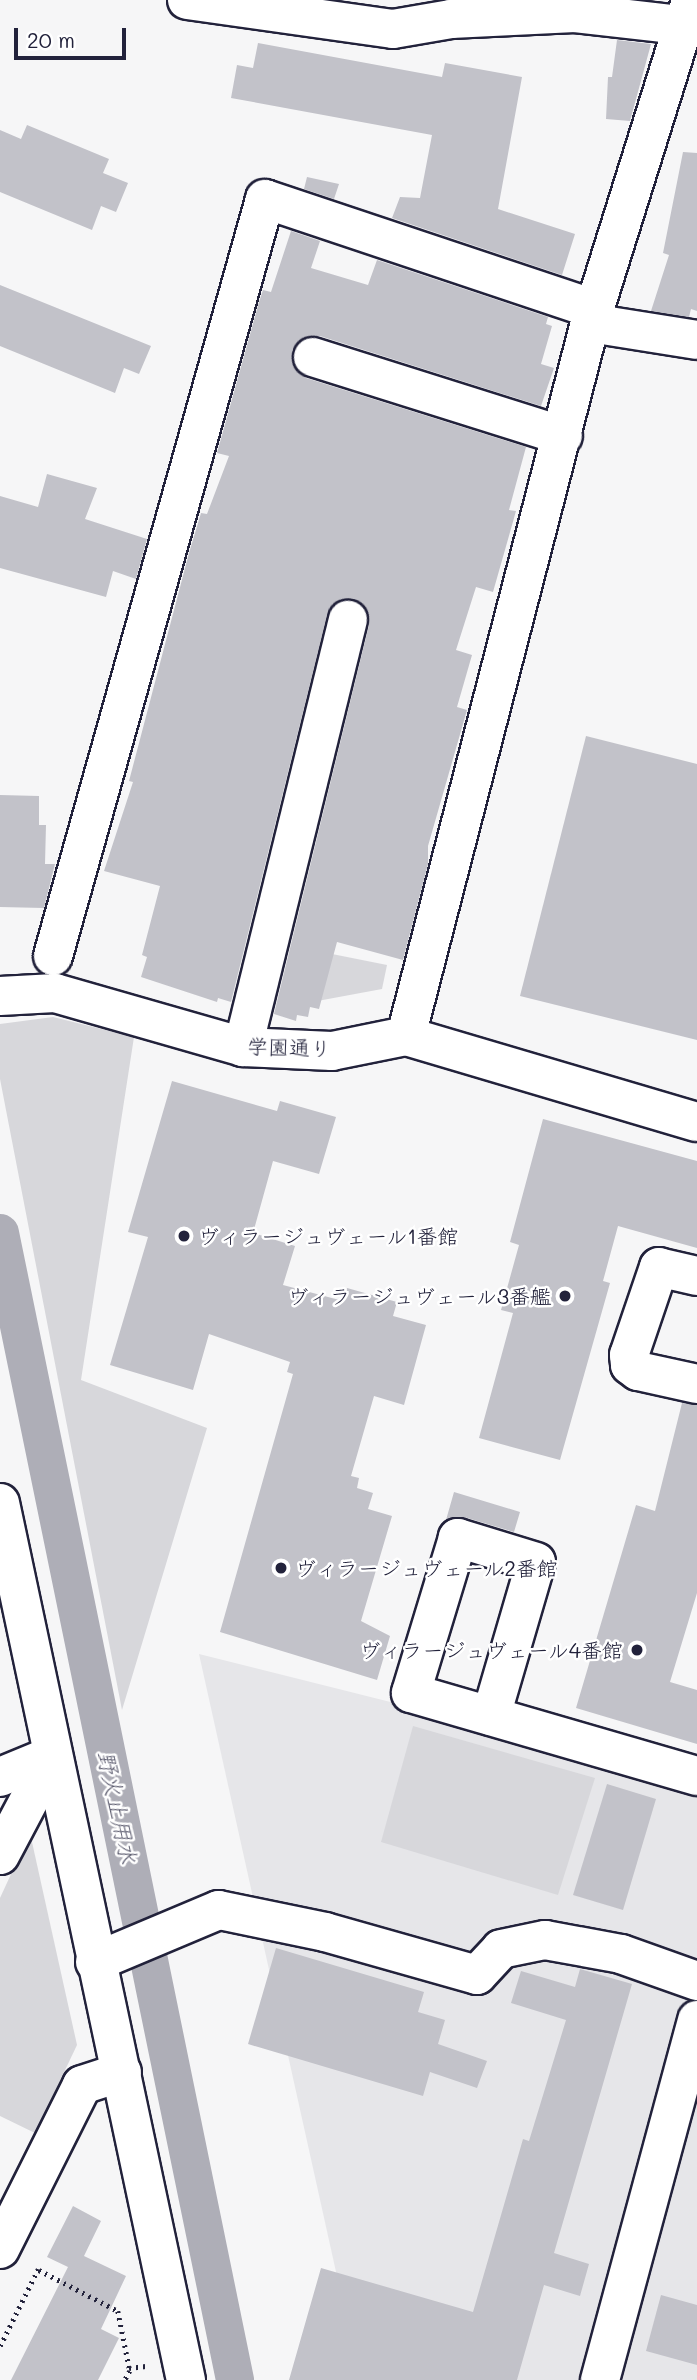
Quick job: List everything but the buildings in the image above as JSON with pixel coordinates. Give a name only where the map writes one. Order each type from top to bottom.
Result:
[{"type":"street","points":[[187,0],[325,8],[393,29],[453,9],[576,6],[691,17],[592,316],[405,1036]]},
{"type":"street","points":[[53,957],[265,199],[592,316],[697,340]]},
{"type":"street","points":[[313,358],[563,436]]},
{"type":"street","points":[[243,1047],[348,620]]},
{"type":"street","name":"学園通り","points":[[1,995],[55,993],[243,1047],[332,1051],[405,1036],[697,1122]]},
{"type":"street","points":[[697,1276],[659,1267],[629,1355],[630,1365],[638,1371],[697,1384]]},
{"type":"street","points":[[0,1503],[95,1962],[122,2072],[186,2380]]},
{"type":"street","points":[[491,1716],[536,1562],[458,1538],[411,1693],[697,1776]]},
{"type":"street","points":[[0,1777],[53,1755]]},
{"type":"street","points":[[1,1851],[53,1755]]},
{"type":"street","points":[[95,1962],[219,1910],[325,1932],[477,1975],[500,1949],[545,1940],[621,1954],[697,1981]]},
{"type":"street","points":[[600,2380],[697,2020]]},
{"type":"street","points":[[15,2256],[82,2084],[122,2072]]},
{"type":"path","points":[[15,2256],[118,2311],[130,2371],[125,2380]]},
{"type":"path","points":[[0,2346],[39,2270]]},
{"type":"shaded area","points":[[327,953],[387,965],[382,989],[312,1002]]},
{"type":"shaded area","points":[[53,1017],[134,1037],[81,1380],[207,1428],[122,1710],[0,1079],[0,1024]]},
{"type":"shaded area","points":[[199,1654],[697,1779],[697,2380],[360,2380]]},
{"type":"shaded area","points":[[413,1726],[595,1778],[558,1895],[381,1842]]},
{"type":"shaded area","points":[[30,1833],[77,2045],[35,2133],[0,2116],[0,1898]]},
{"type":"waterway","name":"野火止用水","points":[[0,1233],[235,2380]]},
{"type":"place","name":"ヴィラージュヴェール1番館","points":[[184,1236]]},
{"type":"place","name":"ヴィラージュヴェール3番艦","points":[[565,1296]]},
{"type":"place","name":"ヴィラージュヴェール2番館","points":[[281,1568]]},
{"type":"place","name":"ヴィラージュヴェール4番館","points":[[637,1650]]}]
